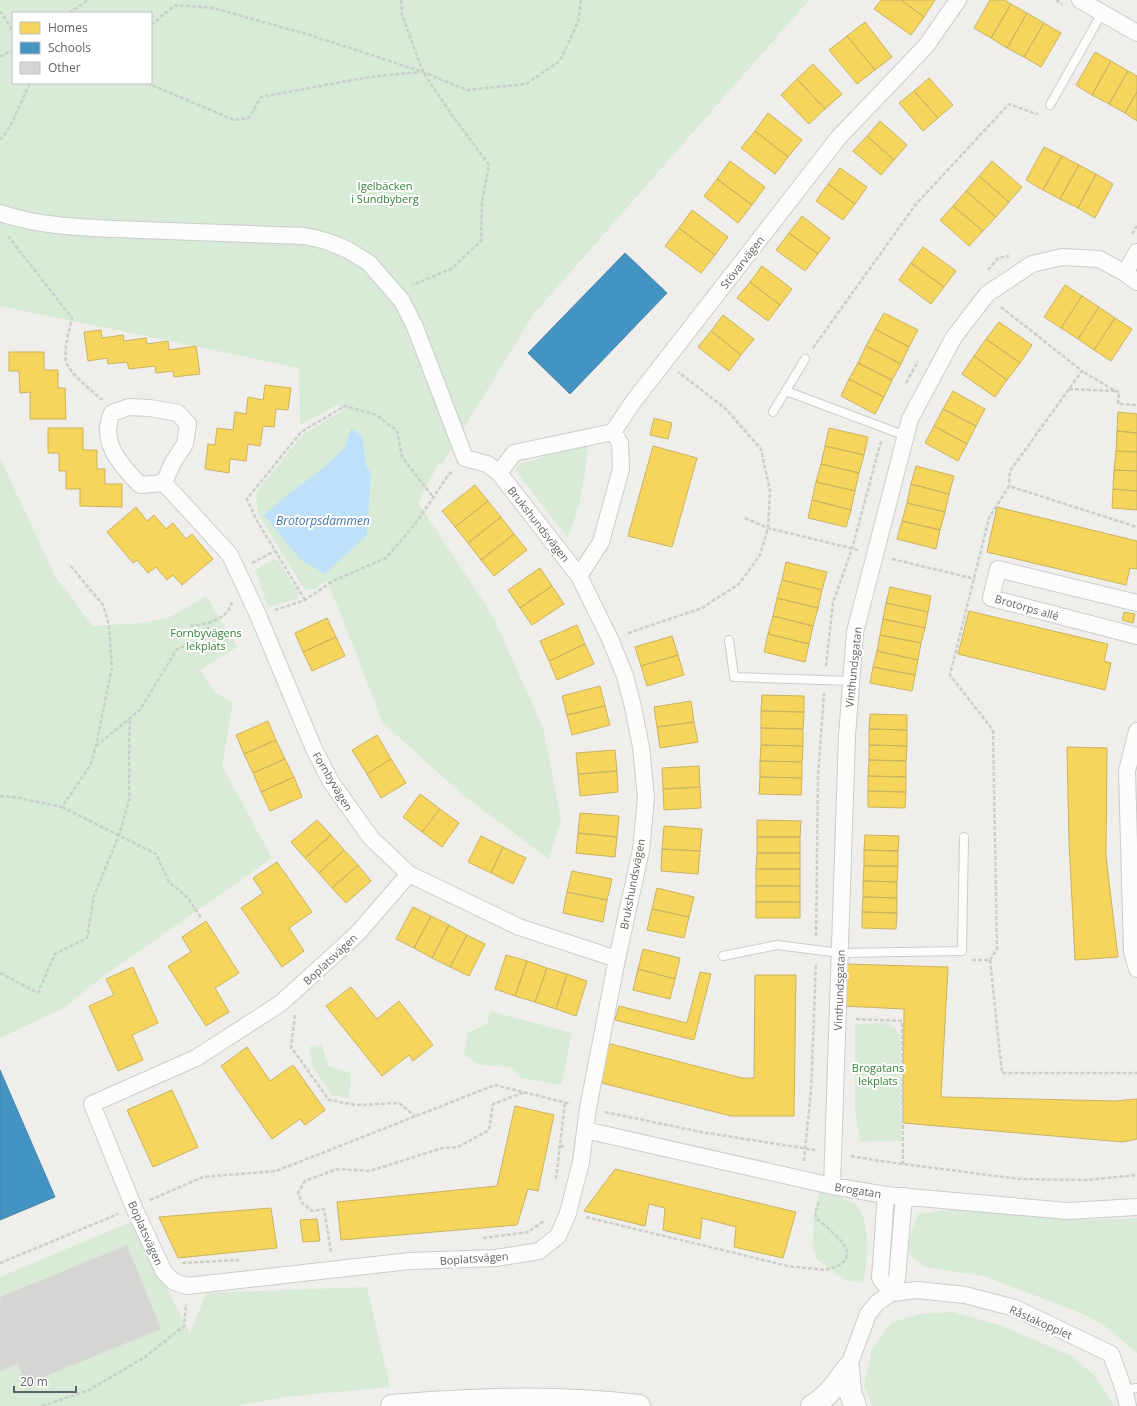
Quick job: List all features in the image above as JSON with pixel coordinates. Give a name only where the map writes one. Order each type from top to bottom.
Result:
[{"type":"main road","points":[[812,1406],[818,1403],[832,1389],[848,1368]]},
{"type":"main road","points":[[848,1368],[850,1391],[855,1406]]},
{"type":"main road","points":[[392,1406],[452,1401],[516,1399],[598,1401],[639,1406]]},
{"type":"street","name":"Stövarvägen","points":[[613,432],[633,402],[839,137],[926,46],[958,0]]},
{"type":"street","points":[[1080,0],[1137,33]]},
{"type":"street","points":[[3,214],[33,221],[65,225],[305,236],[326,241],[348,250],[369,263],[402,301],[415,327],[465,458],[487,464],[499,473],[514,453],[613,432]]},
{"type":"street","points":[[1131,277],[1137,252]]},
{"type":"street","name":"Vinthundsgatan","points":[[832,1186],[847,736],[855,632],[910,419],[954,337],[987,294],[1032,264],[1062,257],[1099,259],[1131,277]]},
{"type":"street","points":[[129,407],[150,408],[178,413],[188,424],[185,444],[172,464],[164,483],[140,484],[121,465],[108,438],[108,422],[112,413],[129,407]]},
{"type":"street","name":"Brukshundsvägen","points":[[579,576],[601,542],[620,469],[620,443],[613,432]]},
{"type":"street","name":"Brukshundsvägen","points":[[499,473],[579,576],[610,639],[625,676],[633,706],[641,747],[646,798],[641,850],[617,959],[585,1130]]},
{"type":"street","name":"Fornbyvägen","points":[[164,483],[230,555],[258,615],[314,749],[331,782],[372,838],[408,874],[519,927],[617,959]]},
{"type":"street","name":"Brotorps allé","points":[[1137,603],[998,569],[991,598],[1137,636]]},
{"type":"street","points":[[1137,731],[1127,771],[1132,951],[1137,969]]},
{"type":"street","name":"Boplatsvägen","points":[[408,874],[357,934],[282,1003],[196,1058],[92,1104],[134,1208],[164,1272],[174,1282],[187,1286],[410,1261],[496,1258],[539,1251],[558,1236],[568,1213],[581,1162],[585,1130]]},
{"type":"street","name":"Brogatan","points":[[585,1130],[832,1186],[886,1195],[1068,1211],[1137,1207]]},
{"type":"street","points":[[886,1195],[880,1278],[891,1293]]},
{"type":"street","points":[[848,1368],[868,1314],[877,1303],[891,1293],[897,1278],[904,1196]]},
{"type":"street","name":"Råstakopplet","points":[[891,1293],[917,1290],[965,1295],[1015,1308],[1112,1354],[1130,1389],[1128,1406]]},
{"type":"lane","points":[[1050,105],[1102,13]]},
{"type":"lane","points":[[773,412],[805,359]]},
{"type":"lane","points":[[786,391],[906,436]]},
{"type":"lane","points":[[729,640],[734,677],[851,682]]},
{"type":"lane","points":[[723,956],[777,945],[840,953],[962,952],[964,837]]},
{"type":"path","points":[[70,12],[88,0]]},
{"type":"path","points":[[395,292],[451,269],[480,241],[482,201],[489,164],[452,115],[423,72],[402,15],[401,0]]},
{"type":"path","points":[[152,24],[175,5],[214,8],[310,35],[423,72],[467,90],[526,84],[560,61],[578,22],[581,0]]},
{"type":"path","points":[[0,11],[12,29]]},
{"type":"path","points":[[0,57],[12,51]]},
{"type":"path","points":[[150,84],[234,120],[249,118],[261,97],[368,77],[423,72]]},
{"type":"path","points":[[0,140],[10,127],[30,84]]},
{"type":"path","points":[[805,359],[916,204],[1009,104],[1036,114],[1050,105]]},
{"type":"path","points":[[3,214],[4,231],[72,318],[67,338],[66,362],[81,382],[107,404],[112,413]]},
{"type":"path","points":[[987,294],[1006,312],[1082,371],[1119,392],[1118,404],[1137,405]]},
{"type":"path","points":[[610,639],[702,608],[739,584],[760,555],[768,528],[770,491],[761,449],[725,408],[678,372],[663,363]]},
{"type":"path","points":[[1082,371],[1010,472],[1008,486],[989,518],[950,675],[993,730],[997,949],[990,960],[1002,1073],[1137,1073]]},
{"type":"path","points":[[1069,389],[1115,391]]},
{"type":"path","points":[[305,600],[256,520],[247,499],[301,432],[345,406],[377,415],[397,431],[402,457],[433,497]]},
{"type":"path","points":[[258,615],[305,600],[332,581],[386,558],[416,522],[447,477],[465,458]]},
{"type":"path","points":[[1008,486],[1137,527]]},
{"type":"path","points":[[745,518],[768,528],[965,577]]},
{"type":"path","points":[[237,571],[275,551]]},
{"type":"path","points":[[62,806],[91,764],[112,667],[110,625],[103,605],[69,564]]},
{"type":"path","points":[[190,626],[209,623],[219,619],[230,608]]},
{"type":"path","points":[[96,746],[140,710],[177,649],[207,638],[209,623]]},
{"type":"path","points":[[0,973],[38,993],[55,954],[87,938],[94,896],[120,835],[129,800],[130,719]]},
{"type":"path","points":[[0,796],[20,798],[62,806],[156,854],[169,882],[187,897],[202,919]]},
{"type":"path","points":[[967,960],[990,960]]},
{"type":"path","points":[[299,988],[291,1047],[329,1100],[356,1105],[399,1103],[415,1116]]},
{"type":"path","points":[[838,1019],[902,1021],[903,1164]]},
{"type":"path","points":[[0,1263],[134,1208],[203,1177],[276,1171],[495,1085],[588,1108],[701,1132],[903,1164],[1018,1179],[1086,1180],[1137,1175]]},
{"type":"path","points":[[326,1255],[331,1255],[324,1209],[312,1211],[302,1203],[298,1193],[304,1181],[337,1169],[370,1171],[442,1148],[458,1147],[489,1130],[494,1104],[525,1092]]},
{"type":"path","points":[[556,1181],[565,1102]]},
{"type":"path","points":[[568,1213],[788,1266],[825,1270],[838,1266],[846,1260],[847,1251],[842,1242],[827,1226],[817,1219],[815,1213],[821,1198],[832,1186]]},
{"type":"path","points":[[482,1239],[528,1232],[548,1218]]},
{"type":"path","points":[[177,1263],[240,1260]]},
{"type":"path","points":[[42,1406],[89,1390],[146,1357],[184,1326],[187,1286]]},
{"type":"green space","name":"Igelbäcken i Sundbyberg","points":[[0,0],[809,0],[533,315],[442,464],[439,462],[418,503],[493,616],[543,728],[561,819],[549,859],[463,795],[382,722],[327,580],[314,590],[304,589],[258,514],[256,495],[259,489],[302,435],[342,411],[339,404],[300,425],[299,368],[0,306]],"holes":[[[350,429],[362,436],[366,465],[371,473],[322,469],[345,448]]]},
{"type":"green space","points":[[588,445],[579,506],[568,538],[515,470],[519,464]]},
{"type":"green space","name":"Fornbyvägens lekplats","points":[[0,458],[55,576],[93,626],[141,623],[168,618],[206,596],[237,647],[200,670],[216,693],[233,703],[222,766],[272,858],[102,977],[64,1008],[0,1038]]},
{"type":"green space","points":[[274,559],[278,560],[299,594],[298,599],[268,607],[255,570]]},
{"type":"green space","points":[[490,1011],[572,1033],[561,1085],[521,1078],[510,1067],[480,1065],[464,1055],[468,1033],[487,1024]]},
{"type":"green space","name":"Brogatans lekplats","points":[[888,1023],[896,1029],[900,1037],[901,1141],[860,1142],[855,1110],[855,1024]]},
{"type":"green space","points":[[322,1045],[328,1066],[351,1073],[349,1098],[332,1095],[313,1067],[309,1047]]},
{"type":"green space","points":[[819,1191],[852,1202],[859,1208],[866,1227],[867,1240],[866,1264],[863,1283],[844,1280],[817,1259],[813,1249],[814,1216]]},
{"type":"green space","points":[[955,1209],[1070,1220],[1137,1218],[1137,1353],[1101,1323],[1081,1313],[984,1276],[925,1267],[910,1255],[907,1244],[918,1214]]},
{"type":"green space","points":[[133,1221],[190,1334],[206,1293],[367,1287],[390,1387],[284,1397],[237,1406],[0,1406],[0,1277]]},
{"type":"green space","points":[[953,1312],[1002,1326],[1072,1356],[1095,1376],[1114,1406],[872,1406],[864,1385],[872,1349],[892,1322],[921,1314]]},
{"type":"water","name":"Brotorpsdammen","points":[[351,428],[362,436],[366,465],[371,473],[367,535],[325,574],[300,559],[264,515],[291,492],[322,469],[345,448]]},
{"type":"building: Homes","points":[[881,0],[901,0],[924,17],[911,35],[874,9]]},
{"type":"building: Homes","points":[[901,0],[935,0],[924,17]]},
{"type":"building: Homes","points":[[990,0],[1005,0],[1011,4],[991,38],[974,28]]},
{"type":"building: Homes","points":[[1011,4],[1027,13],[1007,48],[991,38]]},
{"type":"building: Homes","points":[[1027,13],[1044,23],[1024,57],[1007,48]]},
{"type":"building: Homes","points":[[865,22],[892,57],[875,70],[847,36]]},
{"type":"building: Homes","points":[[1044,23],[1061,33],[1041,67],[1024,57]]},
{"type":"building: Homes","points":[[847,36],[875,70],[857,84],[829,50]]},
{"type":"building: Homes","points":[[1095,52],[1111,61],[1092,95],[1076,85]]},
{"type":"building: Homes","points":[[1111,61],[1128,71],[1109,104],[1092,95]]},
{"type":"building: Homes","points":[[813,64],[842,94],[825,109],[797,79]]},
{"type":"building: Homes","points":[[1128,71],[1137,76],[1137,92],[1125,113],[1109,104]]},
{"type":"building: Homes","points":[[929,78],[953,105],[938,118],[914,91]]},
{"type":"building: Homes","points":[[797,79],[825,109],[809,124],[781,95]]},
{"type":"building: Homes","points":[[914,91],[938,118],[923,131],[899,103]]},
{"type":"building: Homes","points":[[1137,92],[1137,121],[1125,113]]},
{"type":"building: Homes","points":[[768,113],[802,140],[788,157],[755,131]]},
{"type":"building: Homes","points":[[880,121],[907,145],[894,160],[867,136]]},
{"type":"building: Homes","points":[[755,131],[788,157],[775,174],[741,148]]},
{"type":"building: Homes","points":[[867,136],[894,160],[881,175],[853,151]]},
{"type":"building: Homes","points":[[1044,147],[1062,156],[1043,190],[1026,180]]},
{"type":"building: Homes","points":[[1062,156],[1079,165],[1060,199],[1043,190]]},
{"type":"building: Homes","points":[[730,161],[765,187],[752,205],[717,179]]},
{"type":"building: Homes","points":[[992,161],[1022,187],[1009,202],[979,176]]},
{"type":"building: Homes","points":[[1079,165],[1096,174],[1078,208],[1060,199]]},
{"type":"building: Homes","points":[[840,168],[867,187],[855,204],[828,184]]},
{"type":"building: Homes","points":[[1096,174],[1113,184],[1095,218],[1078,208]]},
{"type":"building: Homes","points":[[979,176],[1009,202],[996,217],[966,191]]},
{"type":"building: Homes","points":[[717,179],[752,205],[738,223],[704,196]]},
{"type":"building: Homes","points":[[828,184],[855,204],[843,220],[816,201]]},
{"type":"building: Homes","points":[[966,191],[996,217],[983,231],[953,206]]},
{"type":"building: Homes","points":[[953,206],[983,231],[969,246],[940,220]]},
{"type":"building: Homes","points":[[692,210],[728,237],[715,255],[679,228]]},
{"type":"building: Homes","points":[[802,216],[830,238],[818,254],[789,233]]},
{"type":"building: Homes","points":[[679,228],[715,255],[701,273],[665,246]]},
{"type":"building: Homes","points":[[789,233],[818,254],[805,271],[776,250]]},
{"type":"building: Homes","points":[[923,247],[956,271],[944,287],[911,263]]},
{"type":"building: Homes","points":[[911,263],[944,287],[931,304],[899,280]]},
{"type":"building: Homes","points":[[762,266],[792,289],[780,305],[750,282]]},
{"type":"building: Homes","points":[[750,282],[780,305],[768,321],[737,298]]},
{"type":"building: Homes","points":[[1065,285],[1082,296],[1061,328],[1044,317]]},
{"type":"building: Homes","points":[[1082,296],[1099,307],[1078,339],[1061,328]]},
{"type":"building: Homes","points":[[1099,307],[1115,318],[1094,350],[1078,339]]},
{"type":"building: Homes","points":[[884,313],[918,330],[909,347],[875,329]]},
{"type":"building: Homes","points":[[723,315],[754,339],[741,355],[711,331]]},
{"type":"building: Homes","points":[[1115,318],[1132,329],[1111,361],[1094,350]]},
{"type":"building: Homes","points":[[999,322],[1032,345],[1020,363],[986,339]]},
{"type":"building: Homes","points":[[875,329],[909,347],[901,364],[866,346]]},
{"type":"building: Homes","points":[[101,330],[102,338],[123,335],[124,341],[146,338],[147,344],[168,341],[169,350],[196,346],[200,374],[174,377],[173,371],[156,373],[155,366],[129,369],[127,362],[108,364],[107,358],[88,361],[84,332]]},
{"type":"building: Homes","points":[[711,331],[741,355],[729,371],[698,347]]},
{"type":"building: Homes","points":[[986,339],[1020,363],[1007,380],[974,356]]},
{"type":"building: Homes","points":[[866,346],[901,364],[892,380],[858,363]]},
{"type":"building: Homes","points":[[9,352],[44,352],[44,370],[58,370],[58,388],[65,388],[66,419],[30,419],[30,392],[20,393],[19,371],[9,371]]},
{"type":"building: Homes","points":[[974,356],[1007,380],[995,397],[962,374]]},
{"type":"building: Homes","points":[[858,363],[892,380],[884,397],[849,379]]},
{"type":"building: Homes","points":[[849,379],[884,397],[875,414],[841,396]]},
{"type":"building: Homes","points":[[265,385],[291,388],[288,410],[276,409],[274,427],[263,426],[260,446],[248,444],[246,461],[230,459],[229,473],[205,469],[208,444],[215,445],[217,428],[233,430],[235,412],[246,414],[248,397],[263,400]]},
{"type":"building: Homes","points":[[953,391],[985,409],[976,426],[943,409]]},
{"type":"building: Homes","points":[[943,409],[976,426],[967,444],[934,426]]},
{"type":"building: Homes","points":[[1118,412],[1137,414],[1137,433],[1117,431]]},
{"type":"building: Homes","points":[[654,418],[672,423],[668,439],[650,435]]},
{"type":"building: Homes","points":[[934,426],[967,444],[958,461],[925,443]]},
{"type":"building: Homes","points":[[48,428],[83,428],[83,450],[97,450],[97,469],[105,469],[105,484],[122,484],[122,507],[80,506],[80,489],[66,489],[66,471],[59,471],[59,453],[48,453]]},
{"type":"building: Homes","points":[[829,428],[868,437],[864,455],[825,446]]},
{"type":"building: Homes","points":[[1117,431],[1137,433],[1137,452],[1116,451]]},
{"type":"building: Homes","points":[[653,446],[697,458],[672,547],[628,536]]},
{"type":"building: Homes","points":[[825,446],[864,455],[859,473],[821,464]]},
{"type":"building: Homes","points":[[1116,451],[1137,452],[1137,471],[1114,470]]},
{"type":"building: Homes","points":[[821,464],[859,473],[855,491],[816,482]]},
{"type":"building: Homes","points":[[916,466],[954,476],[949,494],[911,484]]},
{"type":"building: Homes","points":[[1114,470],[1137,471],[1137,491],[1113,489]]},
{"type":"building: Homes","points":[[816,482],[855,491],[851,510],[812,500]]},
{"type":"building: Homes","points":[[911,484],[949,494],[945,512],[907,503]]},
{"type":"building: Homes","points":[[475,485],[488,501],[455,527],[442,511]]},
{"type":"building: Homes","points":[[1113,489],[1137,491],[1137,510],[1112,508]]},
{"type":"building: Homes","points":[[812,500],[851,510],[846,527],[808,518]]},
{"type":"building: Homes","points":[[488,501],[501,517],[468,543],[455,527]]},
{"type":"building: Homes","points":[[907,503],[945,512],[940,530],[902,521]]},
{"type":"building: Homes","points":[[136,507],[147,521],[154,515],[166,529],[173,523],[186,539],[192,534],[213,559],[182,585],[173,575],[167,580],[156,567],[148,573],[137,560],[133,563],[107,532]]},
{"type":"building: Homes","points":[[997,507],[1137,541],[1137,569],[1130,568],[1126,585],[987,552]]},
{"type":"building: Homes","points":[[501,517],[514,534],[481,560],[468,543]]},
{"type":"building: Homes","points":[[902,521],[940,530],[936,549],[897,539]]},
{"type":"building: Homes","points":[[514,534],[527,550],[494,576],[481,560]]},
{"type":"building: Homes","points":[[786,562],[827,572],[822,590],[782,580]]},
{"type":"building: Homes","points":[[540,568],[552,586],[520,608],[508,590]]},
{"type":"building: Homes","points":[[782,580],[822,590],[818,608],[777,598]]},
{"type":"building: Homes","points":[[552,586],[564,604],[532,625],[520,608]]},
{"type":"building: Homes","points":[[890,587],[931,596],[928,612],[886,603]]},
{"type":"building: Homes","points":[[777,598],[818,608],[813,626],[773,616]]},
{"type":"building: Homes","points":[[886,603],[928,612],[925,628],[883,619]]},
{"type":"building: Homes","points":[[969,611],[1108,644],[1104,661],[1111,663],[1105,690],[958,654]]},
{"type":"building: Homes","points":[[1124,612],[1135,614],[1133,623],[1122,620]]},
{"type":"building: Homes","points":[[773,616],[813,626],[809,644],[768,634]]},
{"type":"building: Homes","points":[[327,618],[336,637],[303,652],[295,633]]},
{"type":"building: Homes","points":[[883,619],[925,628],[921,643],[880,635]]},
{"type":"building: Homes","points":[[577,625],[585,644],[549,661],[540,641]]},
{"type":"building: Homes","points":[[768,634],[809,644],[805,662],[764,652]]},
{"type":"building: Homes","points":[[880,635],[921,643],[918,660],[877,651]]},
{"type":"building: Homes","points":[[672,636],[678,655],[641,666],[635,647]]},
{"type":"building: Homes","points":[[336,637],[345,656],[312,671],[303,652]]},
{"type":"building: Homes","points":[[585,644],[594,664],[557,680],[549,661]]},
{"type":"building: Homes","points":[[877,651],[918,660],[915,675],[873,667]]},
{"type":"building: Homes","points":[[678,655],[684,675],[647,686],[641,666]]},
{"type":"building: Homes","points":[[873,667],[915,675],[912,691],[870,683]]},
{"type":"building: Homes","points":[[600,686],[605,706],[567,715],[562,696]]},
{"type":"building: Homes","points":[[762,695],[804,696],[804,712],[761,711]]},
{"type":"building: Homes","points":[[691,701],[694,722],[657,727],[654,707]]},
{"type":"building: Homes","points":[[605,706],[610,725],[572,735],[567,715]]},
{"type":"building: Homes","points":[[761,711],[804,712],[803,729],[761,728]]},
{"type":"building: Homes","points":[[870,714],[907,715],[907,730],[869,729]]},
{"type":"building: Homes","points":[[268,721],[276,740],[244,754],[236,735]]},
{"type":"building: Homes","points":[[694,722],[698,742],[660,748],[657,727]]},
{"type":"building: Homes","points":[[761,728],[803,729],[803,746],[761,745]]},
{"type":"building: Homes","points":[[869,729],[907,730],[907,746],[869,745]]},
{"type":"building: Homes","points":[[377,735],[391,759],[367,774],[352,750]]},
{"type":"building: Homes","points":[[276,740],[285,759],[253,773],[244,754]]},
{"type":"building: Homes","points":[[761,745],[803,746],[802,762],[760,761]]},
{"type":"building: Homes","points":[[869,745],[907,746],[906,761],[869,760]]},
{"type":"building: Homes","points":[[1067,747],[1107,748],[1106,857],[1118,957],[1075,960],[1069,842]]},
{"type":"building: Homes","points":[[615,750],[617,771],[578,774],[576,753]]},
{"type":"building: Homes","points":[[285,759],[294,777],[261,792],[253,773]]},
{"type":"building: Homes","points":[[391,759],[406,783],[381,798],[367,774]]},
{"type":"building: Homes","points":[[869,760],[906,761],[906,777],[868,776]]},
{"type":"building: Homes","points":[[760,761],[802,762],[802,778],[760,777]]},
{"type":"building: Homes","points":[[699,766],[700,787],[663,789],[662,768]]},
{"type":"building: Homes","points":[[617,771],[618,792],[580,796],[578,774]]},
{"type":"building: Homes","points":[[868,776],[906,777],[906,792],[868,791]]},
{"type":"building: Homes","points":[[294,777],[302,797],[270,811],[261,792]]},
{"type":"building: Homes","points":[[760,777],[802,778],[801,795],[759,794]]},
{"type":"building: Homes","points":[[700,787],[701,808],[664,810],[663,789]]},
{"type":"building: Homes","points":[[868,791],[906,792],[905,808],[868,807]]},
{"type":"building: Homes","points":[[420,794],[440,809],[422,832],[403,817]]},
{"type":"building: Homes","points":[[440,809],[459,823],[442,847],[422,832]]},
{"type":"building: Homes","points":[[580,813],[619,816],[617,837],[578,833]]},
{"type":"building: Homes","points":[[317,820],[331,835],[305,858],[291,842]]},
{"type":"building: Homes","points":[[757,820],[801,821],[800,837],[757,837]]},
{"type":"building: Homes","points":[[664,826],[702,829],[700,851],[662,849]]},
{"type":"building: Homes","points":[[578,833],[617,837],[615,857],[576,853]]},
{"type":"building: Homes","points":[[331,835],[344,850],[319,873],[305,858]]},
{"type":"building: Homes","points":[[865,835],[899,836],[898,851],[864,850]]},
{"type":"building: Homes","points":[[481,836],[503,847],[491,873],[468,862]]},
{"type":"building: Homes","points":[[757,837],[800,837],[800,853],[757,853]]},
{"type":"building: Homes","points":[[503,847],[526,858],[513,884],[491,873]]},
{"type":"building: Homes","points":[[662,849],[700,851],[698,874],[661,871]]},
{"type":"building: Homes","points":[[344,850],[358,865],[332,888],[319,873]]},
{"type":"building: Homes","points":[[864,850],[898,851],[898,866],[864,866]]},
{"type":"building: Homes","points":[[757,853],[800,853],[800,869],[756,869]]},
{"type":"building: Homes","points":[[277,862],[312,912],[289,928],[304,951],[282,967],[241,908],[263,893],[253,878]]},
{"type":"building: Homes","points":[[358,865],[371,881],[346,903],[332,888]]},
{"type":"building: Homes","points":[[864,866],[898,866],[897,882],[863,881]]},
{"type":"building: Homes","points":[[756,869],[800,869],[800,886],[756,886]]},
{"type":"building: Homes","points":[[572,871],[612,879],[607,900],[567,892]]},
{"type":"building: Homes","points":[[863,881],[897,882],[897,898],[863,897]]},
{"type":"building: Homes","points":[[756,886],[800,886],[800,902],[756,902]]},
{"type":"building: Homes","points":[[657,888],[694,897],[689,917],[652,909]]},
{"type":"building: Homes","points":[[567,892],[607,900],[603,922],[563,913]]},
{"type":"building: Homes","points":[[863,897],[897,898],[897,913],[862,912]]},
{"type":"building: Homes","points":[[756,902],[800,902],[800,918],[756,918]]},
{"type":"building: Homes","points":[[413,907],[431,916],[414,948],[396,939]]},
{"type":"building: Homes","points":[[652,909],[689,917],[684,938],[647,930]]},
{"type":"building: Homes","points":[[862,912],[897,913],[896,929],[862,928]]},
{"type":"building: Homes","points":[[431,916],[449,925],[432,958],[414,948]]},
{"type":"building: Homes","points":[[206,921],[239,973],[215,988],[229,1012],[206,1026],[168,966],[191,952],[182,937]]},
{"type":"building: Homes","points":[[449,925],[467,935],[450,967],[432,958]]},
{"type":"building: Homes","points":[[467,935],[485,944],[469,976],[450,967]]},
{"type":"building: Homes","points":[[643,949],[680,958],[675,979],[638,969]]},
{"type":"building: Homes","points":[[506,955],[527,961],[515,996],[495,989]]},
{"type":"building: Homes","points":[[527,961],[547,968],[535,1002],[515,996]]},
{"type":"building: Homes","points":[[844,964],[948,967],[941,1097],[1115,1101],[1137,1099],[1137,1139],[1123,1142],[903,1123],[904,1009],[843,1006]]},
{"type":"building: Homes","points":[[133,967],[158,1023],[132,1035],[143,1060],[118,1071],[89,1006],[114,995],[106,979]]},
{"type":"building: Homes","points":[[547,968],[567,974],[556,1009],[535,1002]]},
{"type":"building: Homes","points":[[638,969],[675,979],[670,999],[633,990]]},
{"type":"building: Homes","points":[[700,972],[711,974],[694,1040],[615,1020],[619,1006],[687,1023]]},
{"type":"building: Homes","points":[[567,974],[587,981],[576,1016],[556,1009]]},
{"type":"building: Homes","points":[[755,975],[796,975],[794,1116],[731,1116],[598,1082],[607,1043],[742,1078],[754,1078]]},
{"type":"building: Homes","points":[[351,987],[377,1019],[399,1001],[433,1045],[413,1061],[409,1055],[382,1076],[326,1006]]},
{"type":"building: Homes","points":[[247,1047],[270,1081],[293,1065],[325,1110],[305,1125],[300,1119],[272,1139],[221,1066]]},
{"type":"building: Homes","points":[[172,1090],[198,1147],[153,1167],[127,1110]]},
{"type":"building: Homes","points":[[515,1106],[554,1115],[538,1191],[528,1189],[517,1225],[341,1240],[337,1202],[497,1186]]},
{"type":"building: Homes","points":[[615,1169],[796,1212],[783,1258],[734,1247],[736,1227],[702,1218],[700,1239],[663,1230],[665,1208],[649,1204],[645,1226],[584,1211]]},
{"type":"building: Homes","points":[[271,1208],[277,1248],[178,1258],[159,1217]]},
{"type":"building: Homes","points":[[317,1219],[320,1241],[303,1242],[300,1220]]},
{"type":"building: Schools","points":[[625,253],[667,293],[570,394],[528,353]]},
{"type":"building: Schools","points":[[0,1070],[55,1197],[0,1220]]},
{"type":"building: Other","points":[[127,1245],[161,1329],[26,1384],[18,1364],[0,1372],[0,1297]]}]
